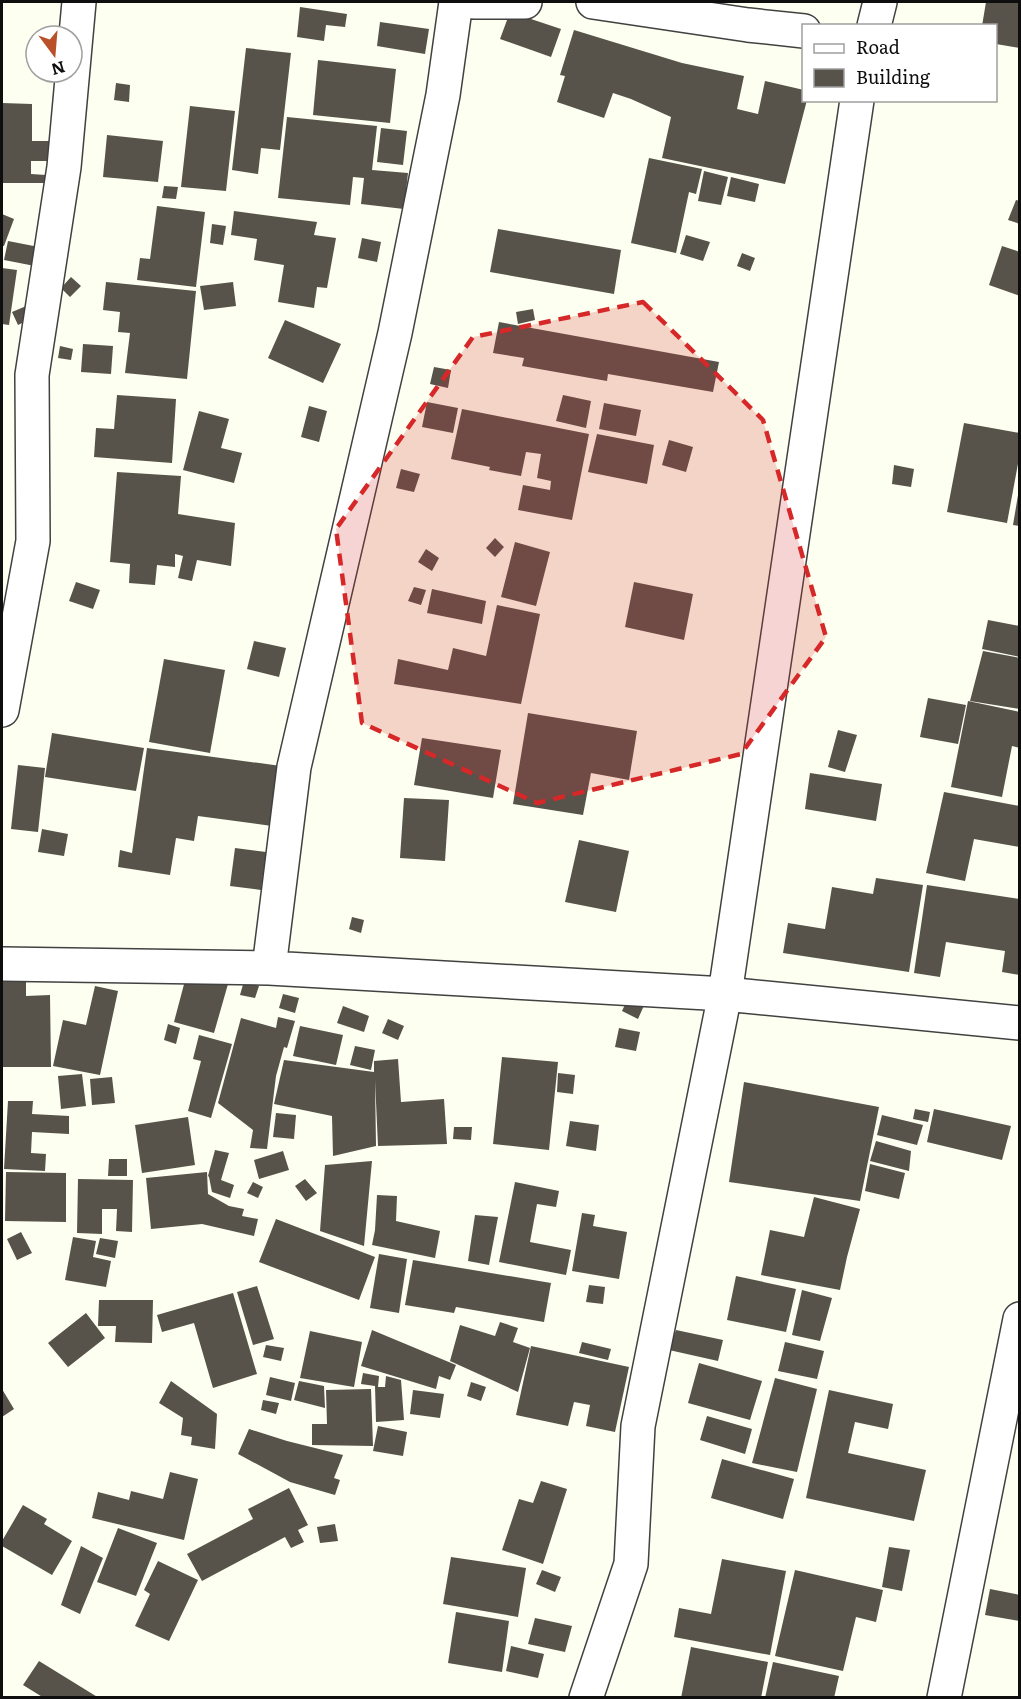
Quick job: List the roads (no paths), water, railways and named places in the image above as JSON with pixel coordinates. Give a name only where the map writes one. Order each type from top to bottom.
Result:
[{"type":"street","points":[[2,710],[33,541],[32,375],[64,167],[79,2]]},
{"type":"street","points":[[269,968],[294,767],[395,333],[443,95],[456,2]]},
{"type":"street","points":[[474,2],[525,2]]},
{"type":"street","points":[[593,2],[802,32]]},
{"type":"street","points":[[874,24],[880,2]]},
{"type":"street","points":[[586,1698],[631,1564],[638,1426],[725,994],[857,102]]},
{"type":"street","points":[[2,964],[269,968],[725,994],[1020,1023]]},
{"type":"street","points":[[944,1698],[1020,1319]]}]
